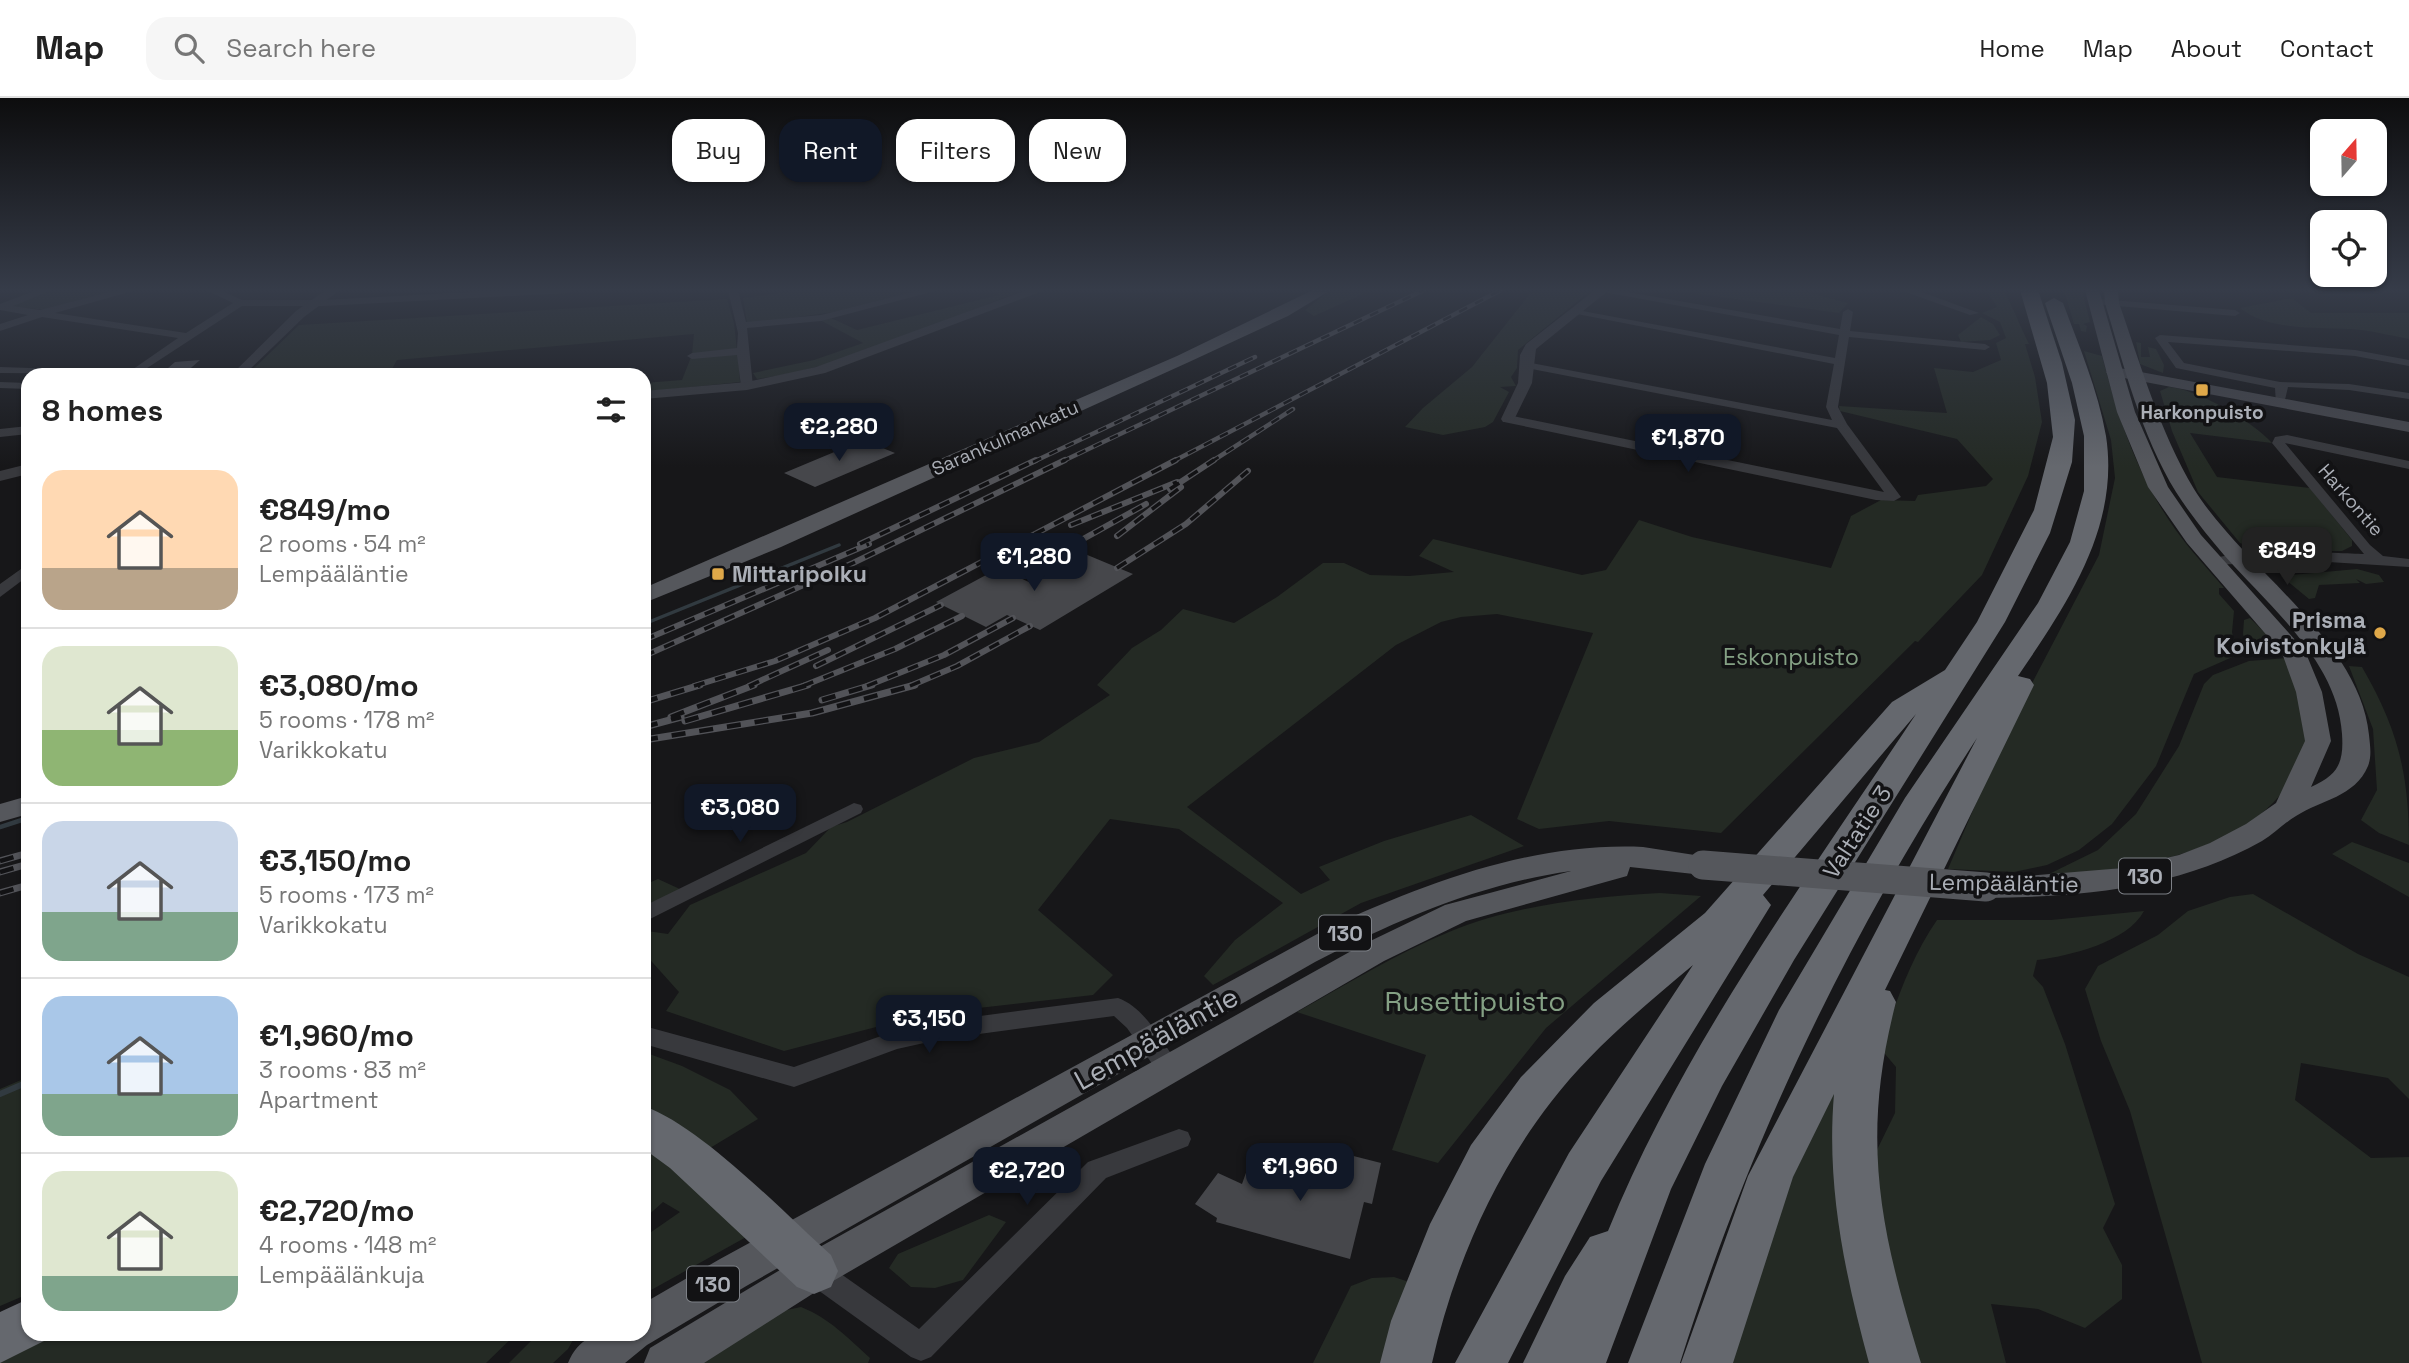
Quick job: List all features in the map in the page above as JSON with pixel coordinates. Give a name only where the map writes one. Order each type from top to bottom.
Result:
[{"type":"highway","name":"Valtatie 3","points":[[1580,1363],[1649,1186],[1706,1076],[1780,950],[1926,727],[2022,567],[2046,513],[2064,435],[2060,397],[2046,349]]},
{"type":"highway","name":"Valtatie 3","points":[[1654,1363],[1739,1135],[1847,922],[1899,835],[2000,680],[2036,633],[2075,563],[2090,519],[2097,475],[2097,439],[2069,349]]},
{"type":"highway","points":[[1707,1363],[1771,1177],[1857,1003],[1902,922],[1946,827],[2037,653],[2036,633]]},
{"type":"highway","points":[[1406,1363],[1416,1321],[1447,1238],[1487,1159],[1536,1089],[1608,1014],[1718,923],[1903,709],[1955,675]]},
{"type":"highway","points":[[1481,1363],[1585,1167],[1665,1047],[1803,824]]},
{"type":"highway","points":[[1895,1363],[1873,1292],[1859,1227],[1853,1155],[1854,1094],[1862,1044],[1902,922]]},
{"type":"highway","points":[[651,1130],[685,1154],[798,1258]]},
{"type":"highway","points":[[1549,1363],[1582,1292],[1649,1186]]},
{"type":"highway","points":[[0,1339],[21,1327]]},
{"type":"main road","name":"Sarankulmankatu","points":[[651,593],[773,542],[1205,349]]},
{"type":"main road","name":"Lempääläntie","points":[[651,1322],[798,1258],[1158,1055],[1456,913],[1602,871],[1651,865],[1703,865],[1986,887],[2087,884],[2157,873],[2224,849],[2255,833],[2288,807],[2330,789],[2352,772],[2357,755],[2357,735],[2348,699],[2321,651],[2233,563],[2183,526],[2137,444],[2108,349]]},
{"type":"main road","name":"Lempääläntie","points":[[2129,349],[2164,447],[2180,482],[2292,651],[2309,692],[2318,741],[2288,807]]},
{"type":"main road","points":[[2114,369],[2220,390],[2281,394],[2409,427]]},
{"type":"main road","points":[[0,813],[21,807]]},
{"type":"main road","name":"Lempääläntie","points":[[665,1363],[798,1258]]},
{"type":"main road","points":[[589,1363],[621,1341]]},
{"type":"street","points":[[140,368],[170,349]]},
{"type":"street","points":[[244,368],[265,349]]},
{"type":"street","points":[[651,395],[747,386],[836,366],[881,349]]},
{"type":"street","points":[[1530,349],[1525,383],[1507,419],[1876,496],[1894,497],[1841,425],[1830,401],[1840,349]]},
{"type":"street","points":[[1769,349],[1838,362]]},
{"type":"street","points":[[2167,349],[2179,366],[2281,394],[2287,383],[2409,396]]},
{"type":"street","points":[[2294,349],[2355,354],[2409,363]]},
{"type":"street","points":[[692,356],[742,351],[747,386]]},
{"type":"street","points":[[1526,365],[1841,425]]},
{"type":"street","points":[[0,370],[21,371]]},
{"type":"street","points":[[0,385],[21,386]]},
{"type":"street","points":[[0,433],[21,431]]},
{"type":"street","name":"Harkontie","points":[[2409,465],[2279,440],[2278,443],[2365,548],[2380,561],[2409,563]]},
{"type":"street","points":[[0,476],[21,472]]},
{"type":"street","points":[[2233,563],[2336,565],[2361,560],[2380,561]]},
{"type":"street","points":[[0,592],[21,574]]},
{"type":"street","points":[[651,911],[854,809]]},
{"type":"street","points":[[651,1037],[794,1077],[895,1040],[942,1030],[1118,1007],[1135,1022],[1158,1055]]},
{"type":"street","points":[[798,1258],[921,1348],[1097,1170],[1179,1139]]},
{"type":"green space","points":[[274,349],[522,349],[397,360],[392,368],[254,368]]},
{"type":"green space","points":[[692,349],[737,350],[692,354]]},
{"type":"green space","points":[[846,349],[872,349],[790,373],[757,379],[753,373],[814,360]]},
{"type":"green space","points":[[1486,349],[1519,349],[1517,368],[1511,377],[1516,386],[1500,387],[1509,392],[1493,422],[1485,427],[1443,435],[1405,427],[1423,408],[1472,367]]},
{"type":"green space","name":"Eskonpuisto","points":[[1998,349],[2027,349],[2035,377],[2042,422],[2028,476],[1982,575],[1918,642],[1915,641],[1721,833],[1609,821],[1539,829],[1517,819],[1593,633],[1497,614],[1461,617],[1441,622],[1396,645],[1187,807],[1301,894],[1330,880],[1319,867],[1384,841],[1471,815],[1524,846],[1361,903],[1213,985],[1204,976],[1235,940],[1283,903],[1179,829],[1110,819],[1038,910],[1113,975],[1093,995],[926,1014],[784,1051],[666,1011],[679,992],[651,961],[651,932],[668,934],[690,905],[806,853],[831,827],[847,822],[974,758],[1039,742],[1110,695],[1097,685],[1132,648],[1161,630],[1183,609],[1234,623],[1277,597],[1323,563],[1344,563],[1370,575],[1409,576],[1454,572],[1419,556],[1433,539],[1582,575],[1606,570],[1639,520],[1692,537],[1831,568],[1851,516],[1881,500],[1915,501],[1918,495],[1986,486],[1993,479],[1957,439],[1840,411],[1839,406],[1947,413],[1934,368],[1973,372],[2001,360]]},
{"type":"green space","points":[[2137,349],[2141,349],[2141,357],[2150,357],[2148,349],[2156,349],[2164,365],[2163,373],[2140,364]]},
{"type":"green space","points":[[2084,351],[2102,356],[2115,402],[2150,489],[2175,529],[2224,588],[2219,588],[2219,594],[2234,611],[2232,632],[2237,655],[2194,674],[2156,766],[2112,824],[2079,850],[2047,865],[2014,872],[1948,869],[2006,733],[2099,555],[2115,478],[2111,440]]},
{"type":"green space","points":[[738,354],[740,382],[651,391],[651,382],[682,380],[691,357]]},
{"type":"green space","points":[[2169,387],[2181,389],[2224,408],[2272,443],[2190,433],[2217,477],[2310,488],[2352,540],[2352,546],[2342,551],[2263,551],[2240,543],[2198,492],[2172,431],[2160,391]]},
{"type":"green space","points":[[2357,569],[2379,575],[2384,582],[2366,584],[2356,579],[2360,583],[2319,585],[2315,598],[2309,599],[2281,576]]},
{"type":"green space","points":[[2250,618],[2283,651],[2264,653],[2246,646],[2244,620]]},
{"type":"green space","points":[[2287,658],[2307,724],[2298,765],[2278,798],[2247,824],[2210,843],[2169,858],[2085,873],[2047,875],[2098,850],[2136,814],[2179,746],[2204,684],[2213,675],[2249,661]]},
{"type":"green space","points":[[2349,666],[2362,667],[2393,732],[2404,774],[2409,845],[2379,833],[2361,820],[2377,790],[2373,729]]},
{"type":"green space","points":[[2352,842],[2409,863],[2409,897],[2332,854]]},
{"type":"green space","points":[[658,879],[682,890],[651,908],[651,882]]},
{"type":"green space","name":"Rusettipuisto","points":[[1660,893],[1701,896],[1546,1028],[1438,1163],[1392,1150],[1426,1055],[1297,1012],[1410,950],[1474,923],[1553,904]]},
{"type":"green space","points":[[2253,894],[2358,954],[2409,977],[2409,1099],[2388,1078],[2301,1063],[2295,1100],[2371,1158],[2409,1157],[2409,1363],[2202,1363],[2130,1111],[2101,1041],[2085,989],[2098,966],[2158,935],[2188,911],[2230,897]]},
{"type":"green space","points":[[2144,911],[2136,922],[2112,939],[2081,951],[2037,960],[2033,976],[2043,987],[2065,1044],[2115,1204],[2103,1228],[2122,1265],[2122,1299],[2085,1328],[2038,1309],[1991,1304],[2006,1363],[1914,1363],[1890,1292],[1875,1154],[1895,1113],[1896,1067],[1880,1048],[1904,982],[1919,950],[1937,920],[2051,920]]},
{"type":"green space","points":[[651,1055],[682,1066],[730,1090],[758,1119],[710,1148],[651,1109]]},
{"type":"green space","points":[[1840,1067],[1882,1363],[1726,1363],[1784,1192]]},
{"type":"green space","points":[[21,1080],[21,1297],[0,1306],[0,1089]]},
{"type":"green space","points":[[651,1143],[748,1236],[651,1290],[651,1232],[680,1212],[663,1202],[651,1213]]},
{"type":"green space","points":[[989,1215],[1006,1222],[963,1280],[935,1288],[911,1287],[889,1268],[898,1254]]},
{"type":"green space","points":[[1394,1277],[1412,1283],[1382,1363],[1313,1363],[1351,1286],[1372,1278]]},
{"type":"green space","points":[[801,1307],[838,1329],[870,1358],[868,1363],[687,1363],[777,1312]]},
{"type":"green space","points":[[21,1338],[21,1341],[509,1341],[486,1363],[0,1363],[0,1349]]},
{"type":"green space","points":[[531,1341],[572,1341],[553,1363],[509,1363]]},
{"type":"building","points":[[200,360],[191,368],[168,368],[175,362]]},
{"type":"building","points":[[863,440],[895,453],[815,487],[784,473]]},
{"type":"building","points":[[1085,554],[1133,574],[1040,630],[1007,615],[986,627],[936,602],[999,568],[1033,584]]},
{"type":"building","points":[[1318,1147],[1381,1163],[1372,1204],[1364,1202],[1350,1259],[1216,1222],[1217,1218],[1195,1204],[1218,1173],[1242,1184],[1247,1170],[1307,1186]]},
{"type":"waterway","points":[[651,621],[839,545]]},
{"type":"waterway","points":[[0,827],[21,820]]},
{"type":"waterway","points":[[0,1094],[21,1085]]},
{"type":"railway","points":[[1061,462],[1299,349]]},
{"type":"railway","points":[[1172,462],[1388,349]]},
{"type":"railway","points":[[1033,462],[1255,357]]},
{"type":"railway","points":[[1211,462],[1293,409]]},
{"type":"railway","points":[[860,544],[1036,460]]},
{"type":"railway","points":[[651,653],[853,563],[1065,460]]},
{"type":"railway","points":[[694,686],[775,661],[875,618],[1176,460]]},
{"type":"railway","points":[[1170,489],[1214,460]]},
{"type":"railway","points":[[1117,568],[1186,524],[1248,471]]},
{"type":"railway","points":[[1071,525],[1177,482]]},
{"type":"railway","points":[[1117,536],[1181,487]]},
{"type":"railway","points":[[1017,576],[1146,504]]},
{"type":"railway","points":[[1005,571],[1062,540]]},
{"type":"railway","points":[[651,637],[869,544]]},
{"type":"railway","points":[[816,666],[941,605]]},
{"type":"railway","points":[[803,686],[895,649],[962,616]]},
{"type":"railway","points":[[867,686],[944,655],[1013,618]]},
{"type":"railway","points":[[910,686],[957,666],[1030,626]]},
{"type":"railway","points":[[749,686],[828,650]]},
{"type":"railway","points":[[651,700],[700,685]]},
{"type":"railway","points":[[671,717],[754,685]]},
{"type":"railway","points":[[685,721],[808,685]]},
{"type":"railway","points":[[822,700],[872,685]]},
{"type":"railway","points":[[651,739],[812,713],[915,685]]},
{"type":"railway","points":[[651,725],[681,717]]},
{"type":"railway","points":[[0,861],[21,855]]},
{"type":"railway","points":[[0,872],[21,866]]},
{"type":"railway","points":[[0,893],[21,887]]},
{"type":"place","name":"Harkonpuisto","points":[[2202,390]]},
{"type":"place","name":"Mittaripolku","points":[[718,574]]},
{"type":"place","name":"Prisma Koivistonkylä","points":[[2380,633]]}]
